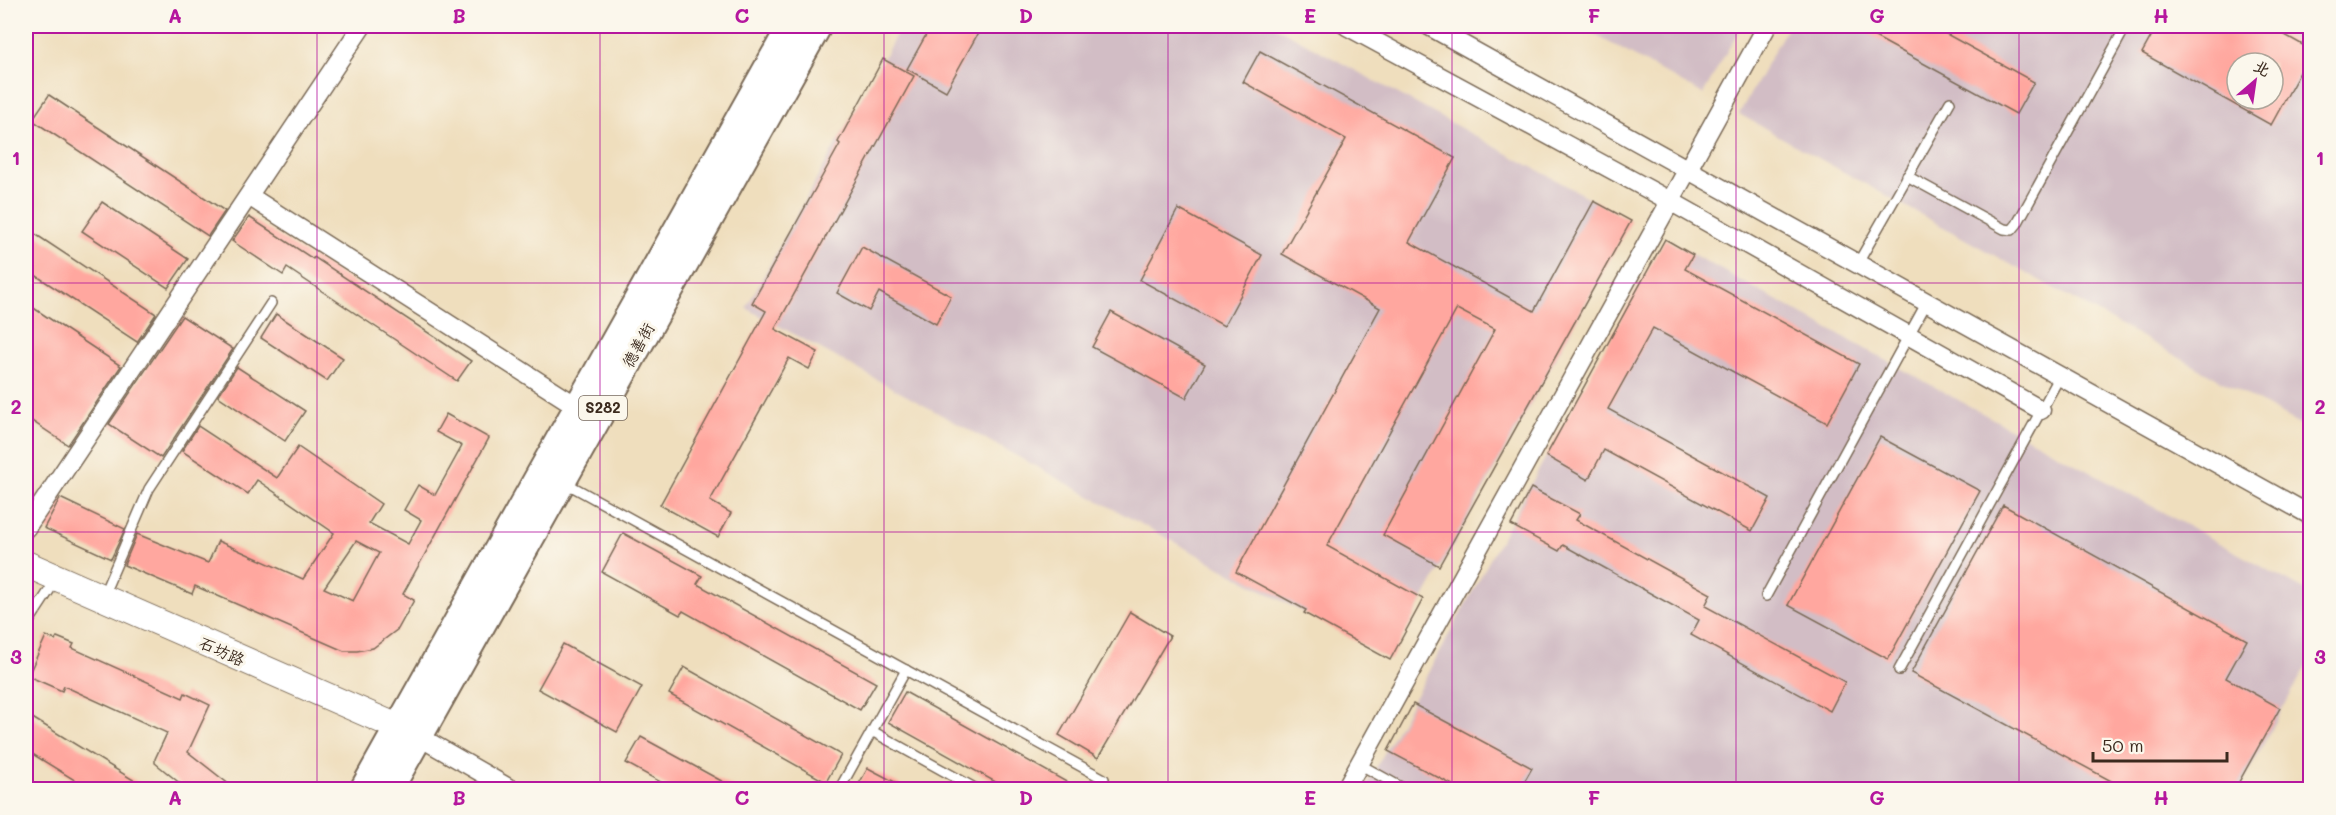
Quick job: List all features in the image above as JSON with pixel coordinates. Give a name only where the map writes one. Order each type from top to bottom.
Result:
[{"type":"main road","name":"德善街","points":[[388,789],[408,732],[578,407],[792,26]]},
{"type":"main road","name":"德善街","points":[[364,789],[408,732],[562,481],[817,26]]},
{"type":"street","points":[[26,528],[362,26]]},
{"type":"street","points":[[1347,26],[1670,201],[2041,410]]},
{"type":"street","points":[[1429,26],[1457,32],[1688,169],[2310,514]]},
{"type":"street","points":[[1345,789],[1767,26]]},
{"type":"street","points":[[249,196],[578,407]]},
{"type":"street","name":"石坊路","points":[[26,564],[408,732]]},
{"type":"street","points":[[408,732],[512,789]]},
{"type":"lane","points":[[1907,176],[2004,229],[2012,230],[2126,26]]},
{"type":"lane","points":[[1857,263],[1950,102]]},
{"type":"lane","points":[[1766,596],[1928,302]]},
{"type":"lane","points":[[102,598],[149,489],[271,303]]},
{"type":"lane","points":[[1899,670],[2060,376]]},
{"type":"lane","points":[[562,481],[1104,779],[1098,789]]},
{"type":"lane","points":[[26,626],[57,578]]},
{"type":"lane","points":[[839,789],[906,670]]},
{"type":"lane","points":[[872,731],[978,789]]},
{"type":"lane","points":[[1359,764],[1406,789]]},
{"type":"shaded area","points":[[901,26],[1274,26],[1631,221],[1390,660],[746,308]]},
{"type":"shaded area","points":[[1579,26],[1741,26],[1703,94]]},
{"type":"shaded area","points":[[1788,26],[2310,26],[2310,430],[1739,114]]},
{"type":"shaded area","points":[[1665,239],[2310,593],[2310,659],[2239,789],[1364,790]]},
{"type":"building","points":[[931,26],[982,26],[946,91],[907,69]]},
{"type":"building","points":[[1855,26],[1932,26],[2034,82],[2016,114]]},
{"type":"building","points":[[2157,26],[2269,26],[2310,49],[2310,54],[2285,100],[2285,51],[2225,51],[2225,99],[2142,53]]},
{"type":"building","points":[[1260,51],[1455,158],[1409,242],[1534,311],[1594,201],[1631,221],[1439,566],[1383,535],[1495,329],[1457,309],[1327,546],[1423,599],[1390,660],[1304,613],[1306,610],[1236,572],[1380,308],[1282,254],[1346,139],[1243,82]]},
{"type":"building","points":[[883,59],[914,76],[775,329],[818,352],[809,369],[789,358],[710,501],[731,513],[718,537],[660,505],[766,311],[752,303],[840,144],[838,142]]},
{"type":"building","points":[[49,95],[225,211],[208,236],[32,120]]},
{"type":"building","points":[[2246,111],[2279,111],[2271,125]]},
{"type":"building","points":[[102,202],[188,259],[168,288],[82,231]]},
{"type":"building","points":[[1178,209],[1262,255],[1224,326],[1140,280]]},
{"type":"building","points":[[249,217],[313,259],[314,257],[471,361],[457,381],[287,268],[283,275],[232,241]]},
{"type":"building","points":[[26,228],[156,314],[137,342],[26,269]]},
{"type":"building","points":[[1665,239],[1693,255],[1685,269],[1859,364],[1827,423],[1653,328],[1608,409],[1770,498],[1752,531],[1604,450],[1588,480],[1546,456]]},
{"type":"building","points":[[862,247],[951,296],[936,324],[879,292],[869,311],[837,293]]},
{"type":"building","points":[[26,303],[121,366],[68,445],[26,417]]},
{"type":"building","points":[[1111,312],[1205,364],[1186,398],[1092,347]]},
{"type":"building","points":[[276,314],[343,358],[327,381],[261,338]]},
{"type":"building","points":[[182,316],[233,349],[161,458],[109,424]]},
{"type":"building","points":[[237,367],[305,411],[285,441],[218,396]]},
{"type":"building","points":[[446,414],[489,438],[403,594],[414,600],[398,629],[373,648],[344,651],[195,586],[192,594],[124,565],[137,534],[208,563],[218,541],[303,579],[334,533],[257,480],[248,494],[182,451],[198,426],[277,478],[298,447],[381,504],[369,523],[408,544],[421,520],[404,510],[418,485],[435,495],[462,446],[436,432]],"holes":[[[356,541],[379,553],[353,601],[324,588]]]},
{"type":"building","points":[[1880,437],[1980,491],[1888,659],[1788,605]]},
{"type":"building","points":[[1531,488],[1580,514],[1576,520],[1711,594],[1705,606],[1845,682],[1830,711],[1691,635],[1699,620],[1563,545],[1559,551],[1511,525]]},
{"type":"building","points":[[60,498],[125,529],[111,559],[44,528]]},
{"type":"building","points":[[2003,505],[2247,640],[2226,678],[2280,708],[2235,789],[2126,789],[1911,673]]},
{"type":"building","points":[[623,533],[702,576],[697,584],[876,683],[860,710],[683,611],[680,615],[602,572]]},
{"type":"building","points":[[1130,612],[1170,636],[1098,758],[1059,735]]},
{"type":"building","points":[[46,636],[55,640],[57,637],[74,644],[72,648],[183,698],[185,693],[210,705],[188,752],[235,789],[187,789],[155,763],[167,733],[64,686],[62,691],[28,676]]},
{"type":"building","points":[[563,644],[642,687],[617,732],[538,689]]},
{"type":"building","points":[[684,667],[841,755],[826,782],[669,694]]},
{"type":"building","points":[[905,692],[1079,789],[1008,789],[888,722]]},
{"type":"building","points":[[1413,704],[1532,768],[1520,789],[1460,789],[1388,751]]},
{"type":"building","points":[[26,714],[148,789],[89,789],[26,750]]},
{"type":"building","points":[[641,737],[736,789],[673,789],[626,763]]},
{"type":"building","points":[[868,768],[908,789],[856,789]]}]
